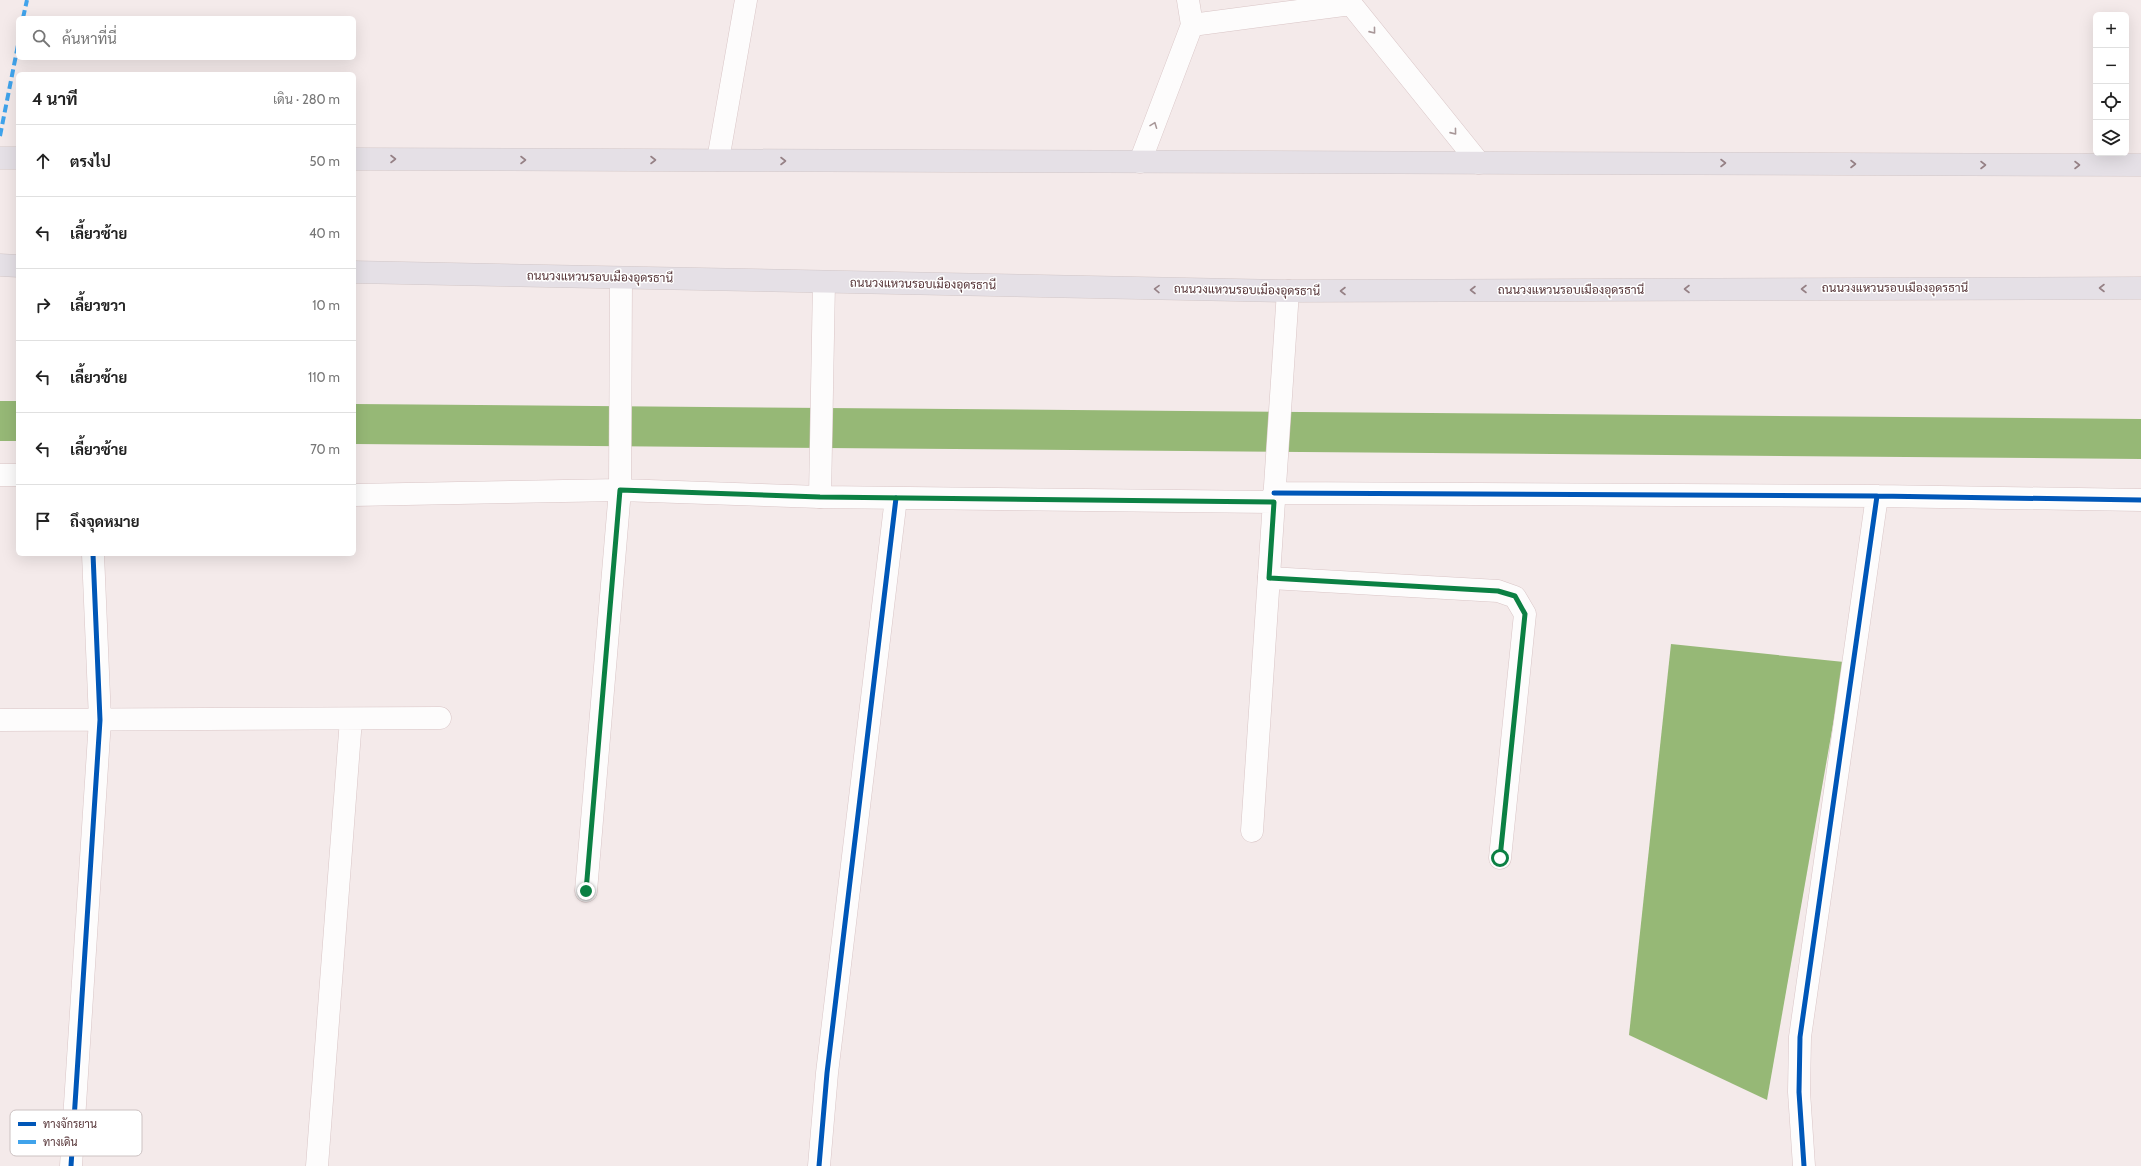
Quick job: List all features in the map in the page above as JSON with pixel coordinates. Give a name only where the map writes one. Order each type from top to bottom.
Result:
[{"type":"highway","points":[[0,158],[16,158]]},
{"type":"highway","points":[[356,159],[2141,165]]},
{"type":"highway","points":[[0,265],[16,266]]},
{"type":"highway","name":"ถนนวงแหวนรอบเมืองอุดรธานี","points":[[356,272],[1288,291],[2141,288]]},
{"type":"street","points":[[718,160],[746,0]]},
{"type":"street","points":[[1140,162],[1192,25],[1188,0]]},
{"type":"street","points":[[1192,25],[1351,2],[1479,163]]},
{"type":"street","points":[[586,891],[620,482],[621,278]]},
{"type":"street","points":[[820,488],[824,282]]},
{"type":"street","points":[[1252,831],[1288,291]]},
{"type":"street","points":[[0,475],[16,475]]},
{"type":"street","points":[[356,495],[620,482],[820,488],[896,498],[1274,494],[1877,496],[2141,500]]},
{"type":"street","points":[[1804,1166],[1799,1092],[1800,1036],[1877,496]]},
{"type":"street","points":[[818,1166],[828,1065],[896,498]]},
{"type":"street","points":[[75,1110],[100,720],[93,556]]},
{"type":"street","points":[[1269,578],[1498,591],[1515,596],[1525,614],[1500,858]]},
{"type":"street","points":[[0,720],[351,720],[440,718]]},
{"type":"street","points":[[316,1166],[351,720]]},
{"type":"street","points":[[71,1166],[72,1156]]},
{"type":"shaded area","points":[[1671,644],[1844,662],[1767,1100],[1629,1035]]},
{"type":"waterway","points":[[0,421],[16,421]]},
{"type":"waterway","points":[[356,424],[2141,439]]},
{"type":"marked path","points":[[23,16],[27,0]]},
{"type":"marked path","points":[[0,136],[16,55]]},
{"type":"cycle path","points":[[1274,493],[1877,496],[2141,500]]},
{"type":"cycle path","points":[[1804,1166],[1799,1092],[1800,1037],[1877,496]]},
{"type":"cycle path","points":[[819,1166],[827,1073],[896,498]]},
{"type":"cycle path","points":[[75,1110],[100,720],[93,556]]},
{"type":"cycle path","points":[[71,1166],[72,1156]]},
{"type":"route","points":[[586,891],[620,490],[820,497],[1274,502],[1269,578],[1498,591],[1515,596],[1525,614],[1500,858]]}]
